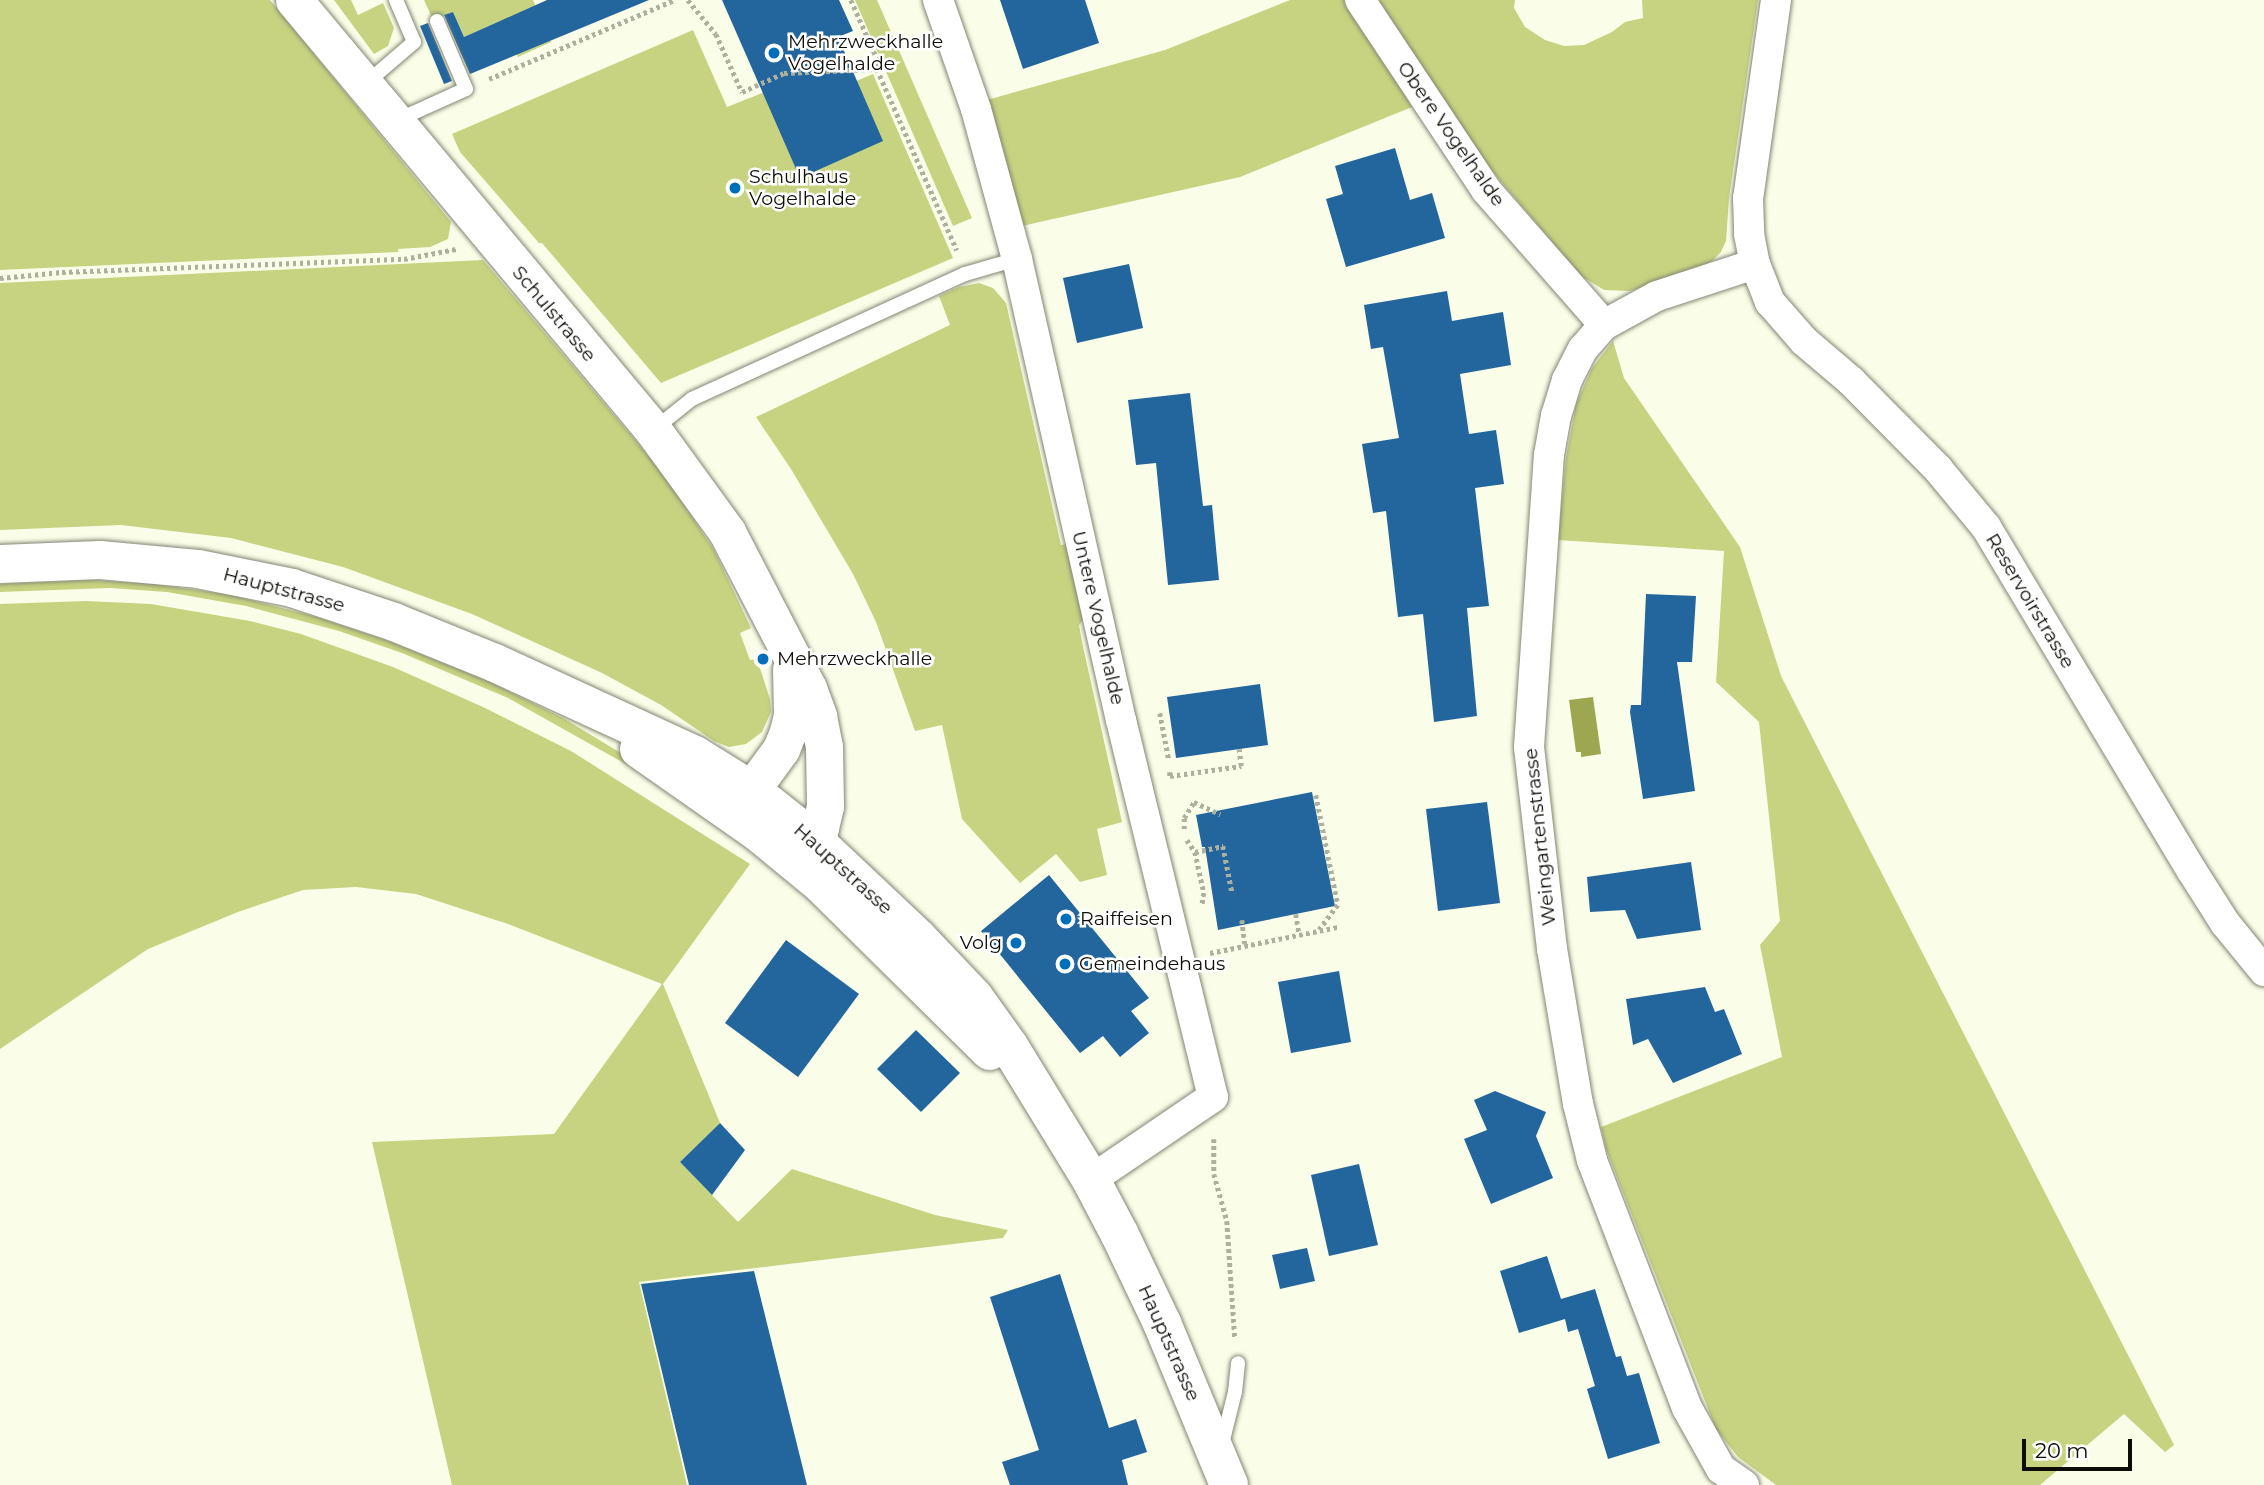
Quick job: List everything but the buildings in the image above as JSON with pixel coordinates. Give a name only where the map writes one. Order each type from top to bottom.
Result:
[{"type":"main road","name":"Hauptstrasse","points":[[0,564],[100,560],[198,569],[292,588],[394,621],[553,690],[695,755],[751,790],[813,839],[888,908],[974,997],[1091,1180],[1162,1323],[1224,1471]]},
{"type":"main road","name":"Hauptstrasse","points":[[553,690],[766,840],[822,885],[913,972],[1062,1131]]},
{"type":"main road","points":[[751,790],[766,840],[813,839]]},
{"type":"street","name":"Schulstrasse","points":[[294,0],[397,127],[653,430],[727,532],[808,688],[824,747],[825,806],[820,828],[813,839]]},
{"type":"street","name":"Untere Vogelhalde","points":[[938,0],[976,109],[1017,259],[1118,706],[1213,1097]]},
{"type":"street","name":"Obere Vogelhalde","points":[[1360,0],[1486,190],[1604,325]]},
{"type":"street","name":"Reservoirstrasse","points":[[1776,0],[1748,198],[1749,234],[1755,264],[1770,302],[1804,341],[1851,381],[1938,468],[1986,527],[2192,871],[2225,923],[2264,971]]},
{"type":"street","name":"Weingartenstrasse","points":[[1729,1480],[1687,1408],[1592,1160],[1577,1104],[1552,950],[1529,747],[1549,455],[1567,380],[1583,349],[1604,325],[1657,296],[1755,264]]},
{"type":"street","name":"Schulstrasse","points":[[751,790],[781,749],[788,733],[793,696],[787,647]]},
{"type":"street","points":[[1091,1180],[1213,1097]]},
{"type":"lane","points":[[363,86],[414,42],[396,0]]},
{"type":"lane","points":[[397,127],[413,113],[466,89],[437,21]]},
{"type":"lane","points":[[653,430],[692,399],[965,274],[1017,259]]},
{"type":"lane","points":[[1224,1471],[1238,1363]]},
{"type":"path","points":[[466,89],[674,0]]},
{"type":"path","points":[[688,0],[716,34],[742,92],[784,73],[877,69]]},
{"type":"path","points":[[851,0],[879,63],[877,69],[965,274]]},
{"type":"path","points":[[0,278],[62,272],[404,259],[449,252],[463,246],[483,230]]},
{"type":"path","points":[[1160,713],[1170,776],[1241,766],[1239,749]]},
{"type":"path","points":[[1316,795],[1338,905],[1319,930]]},
{"type":"path","points":[[1184,818],[1194,802],[1220,814]]},
{"type":"path","points":[[1195,852],[1223,846],[1232,892]]},
{"type":"path","points":[[1296,914],[1299,934]]},
{"type":"path","points":[[1242,920],[1245,944]]},
{"type":"path","points":[[1206,942],[1209,953],[1338,927]]},
{"type":"path","points":[[1213,1097],[1214,1174],[1227,1221],[1238,1363]]},
{"type":"shaded area","points":[[0,0],[270,0],[451,222],[448,239],[430,247],[398,249],[398,252],[0,270]]},
{"type":"shaded area","points":[[334,0],[351,0],[358,15],[383,3],[394,28],[388,46],[374,54]]},
{"type":"shaded area","points":[[424,0],[533,0],[551,42],[518,57],[502,20],[464,37],[453,12],[433,20]]},
{"type":"shaded area","points":[[855,0],[877,0],[972,218],[953,226]]},
{"type":"shaded area","points":[[1290,0],[1348,0],[1412,107],[1240,177],[1022,226],[987,100],[1165,50]]},
{"type":"shaded area","points":[[1379,0],[1515,0],[1514,8],[1525,27],[1545,40],[1564,46],[1584,45],[1612,32],[1625,22],[1643,18],[1642,0],[1758,0],[1729,198],[1726,241],[1721,252],[1712,261],[1689,272],[1630,291],[1604,290],[1581,276],[1477,153],[1427,80]]},
{"type":"shaded area","points":[[693,30],[727,107],[777,87],[787,110],[873,74],[953,258],[661,383],[542,243],[539,243],[460,152],[452,134]]},
{"type":"shaded area","points":[[483,260],[662,472],[714,550],[751,628],[740,633],[750,660],[757,659],[770,699],[771,712],[762,732],[746,744],[729,747],[714,741],[661,705],[602,673],[472,614],[343,567],[231,538],[121,525],[0,530],[0,283]]},
{"type":"shaded area","points":[[979,283],[993,288],[1006,303],[1061,545],[1071,544],[1087,615],[1079,625],[1082,642],[1122,822],[1097,829],[1107,875],[1080,882],[1056,854],[1020,883],[962,819],[942,725],[915,731],[876,622],[853,574],[791,469],[756,417],[950,325],[939,296],[959,287]]},
{"type":"shaded area","points":[[1613,341],[1624,378],[1740,547],[1781,676],[2174,1445],[2165,1452],[2124,1414],[2040,1485],[1776,1485],[1738,1457],[1716,1429],[1606,1149],[1601,1127],[1782,1057],[1760,945],[1780,921],[1759,722],[1716,682],[1724,551],[1558,540],[1566,458],[1576,404],[1592,368]]},
{"type":"shaded area","points":[[91,580],[154,584],[231,595],[317,617],[391,642],[490,682],[563,718],[672,784],[647,776],[508,698],[402,653],[339,631],[246,606],[167,592],[110,588],[0,592],[0,584]]},
{"type":"shaded area","points":[[86,601],[151,604],[250,621],[301,634],[393,667],[483,707],[571,751],[750,864],[663,984],[720,1123],[680,1162],[738,1222],[792,1169],[935,1215],[1008,1230],[1003,1238],[639,1282],[687,1485],[452,1485],[372,1142],[554,1134],[662,984],[508,924],[416,894],[356,887],[303,890],[238,912],[148,949],[0,1049],[0,604]]},
{"type":"shaded area","points":[[1593,697],[1601,754],[1581,757],[1581,752],[1576,752],[1569,700]]},
{"type":"place","name":"Mehrzweckhalle Vogelhalde","points":[[774,53]]},
{"type":"place","name":"Schulhaus Vogelhalde","points":[[735,188]]},
{"type":"place","name":"Mehrzweckhalle","points":[[763,659]]},
{"type":"place","name":"Raiffeisen","points":[[1066,919]]},
{"type":"place","name":"Volg","points":[[1016,943]]},
{"type":"place","name":"Gemeindehaus","points":[[1065,964]]}]
